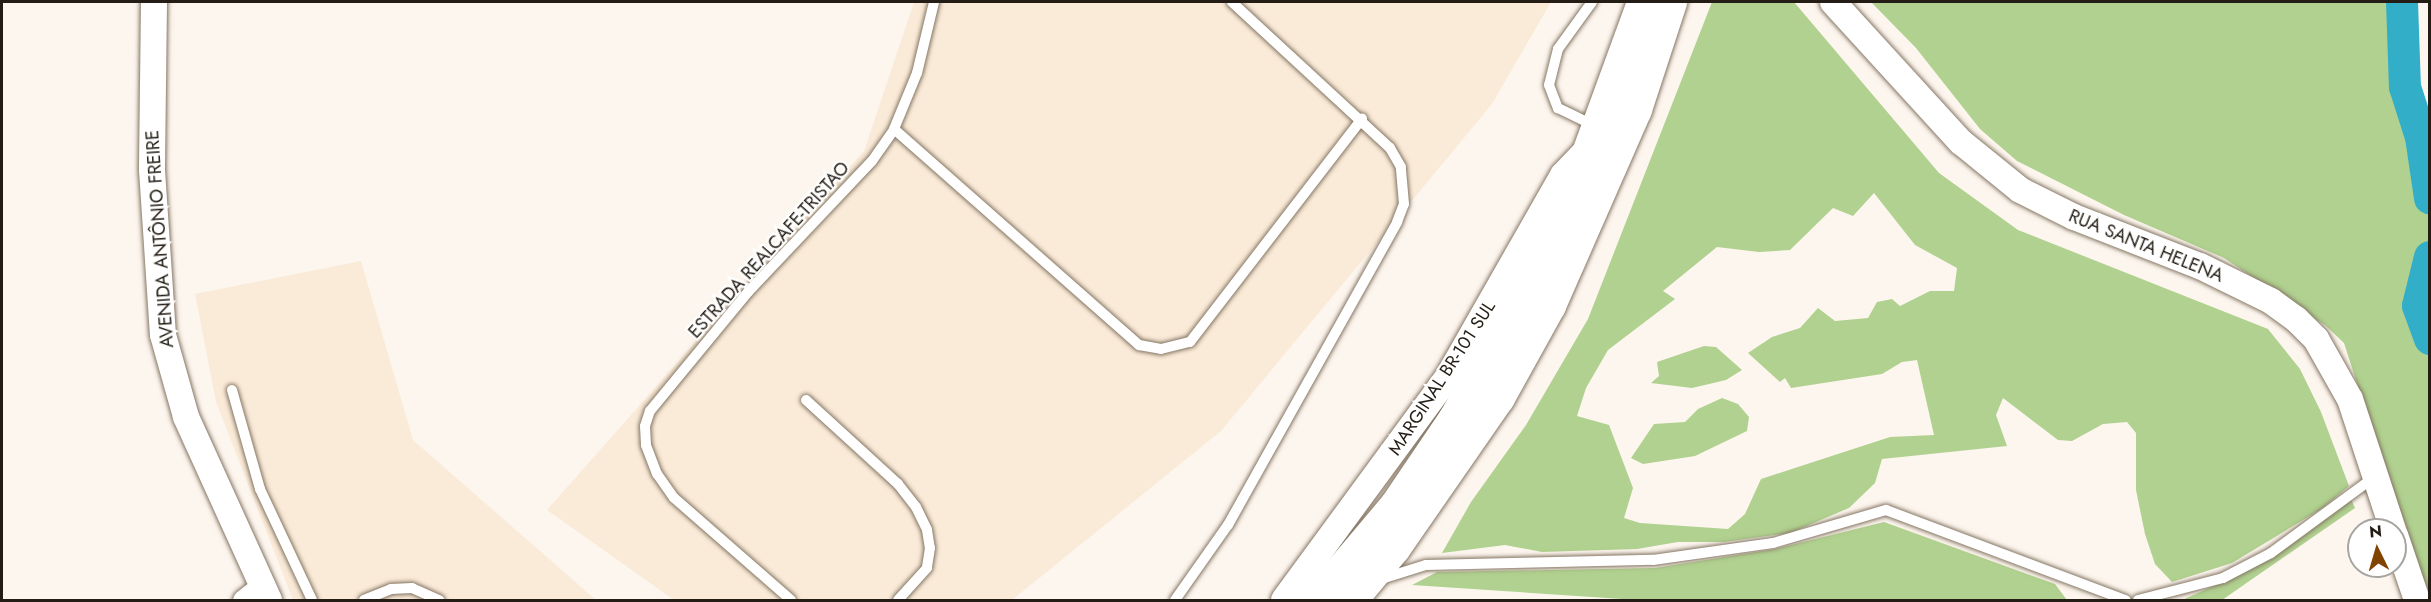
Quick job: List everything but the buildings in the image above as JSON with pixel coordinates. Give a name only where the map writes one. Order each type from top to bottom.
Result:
[{"type":"highway","points":[[1316,600],[1396,505],[1455,418],[1563,221],[1643,2]]},
{"type":"highway","points":[[1585,228],[1635,109],[1670,2]]},
{"type":"highway","points":[[1357,593],[1498,397],[1548,306],[1652,97],[1686,2]]},
{"type":"street","name":"AVENIDA ANTÔNIO FREIRE","points":[[154,2],[152,170],[163,335],[186,417],[258,595]]},
{"type":"street","name":"RUA SANTA HELENA","points":[[1833,2],[1961,142],[2020,190],[2074,217],[2200,266],[2271,301],[2296,319],[2316,339],[2335,367],[2350,399],[2390,518]]},
{"type":"street","name":"MARGINAL BR-101 SUL","points":[[1284,600],[1449,375],[1563,176],[1594,140]]},
{"type":"street","points":[[2407,570],[2417,600]]},
{"type":"lane","name":"ESTRADA REALCAFE-TRISTAO","points":[[791,600],[674,498],[657,474],[646,446],[645,426],[650,411],[748,292],[872,161],[894,129],[917,73],[934,2]]},
{"type":"lane","points":[[1175,600],[1228,525],[1397,222],[1405,187],[1401,167],[1390,148],[1362,119],[1232,2]]},
{"type":"lane","points":[[1592,2],[1558,49],[1549,85],[1552,101],[1594,140]]},
{"type":"lane","points":[[894,129],[1140,345],[1161,349],[1190,342],[1362,119]]},
{"type":"lane","points":[[232,390],[260,489],[312,600]]},
{"type":"lane","points":[[806,400],[898,484],[916,507],[927,530],[930,548],[927,568],[898,600]]},
{"type":"lane","points":[[2138,600],[2223,578],[2271,554],[2376,476]]},
{"type":"lane","points":[[1357,593],[1426,565],[1653,560],[1762,545],[1886,510],[2126,600]]},
{"type":"lane","points":[[364,600],[391,589],[412,588],[439,600]]},
{"type":"shaded area","points":[[914,2],[1551,2],[1492,104],[1221,431],[1012,600],[674,600],[547,510],[864,151]]},
{"type":"shaded area","points":[[361,261],[413,440],[596,600],[293,600],[216,402],[195,294]]},
{"type":"green space","points":[[1712,2],[1794,2],[1939,173],[2018,230],[2268,329],[2300,369],[2321,412],[2349,486],[2323,508],[2232,563],[2172,582],[2155,564],[2145,534],[2136,490],[2136,433],[2127,422],[2103,424],[2072,441],[2058,440],[2003,398],[1996,415],[2007,446],[1882,459],[1875,483],[1849,508],[1790,533],[1724,542],[1678,542],[1637,549],[1542,552],[1505,545],[1442,553],[1471,502],[1526,425],[1588,319]],"holes":[[[1874,193],[1915,245],[1957,268],[1954,291],[1930,291],[1900,306],[1892,299],[1877,302],[1868,318],[1835,321],[1818,308],[1800,328],[1772,337],[1748,353],[1780,382],[1785,378],[1791,388],[1882,374],[1902,362],[1917,360],[1934,435],[1890,437],[1761,479],[1745,514],[1728,529],[1640,523],[1624,518],[1633,488],[1609,425],[1577,416],[1586,388],[1608,350],[1675,299],[1663,291],[1717,247],[1759,252],[1790,250],[1833,208],[1853,216]]]},
{"type":"green space","points":[[1871,2],[2402,2],[2405,87],[2421,137],[2429,207],[2429,257],[2418,306],[2430,339],[2429,589],[2423,588],[2407,538],[2407,518],[2400,518],[2344,343],[2326,326],[2224,258],[2124,215],[2017,161],[1980,129],[1916,48]]},
{"type":"green space","points":[[1704,346],[1716,347],[1742,370],[1726,380],[1692,388],[1651,383],[1659,376],[1657,362]]},
{"type":"green space","points":[[1722,398],[1738,404],[1749,417],[1747,431],[1695,456],[1643,464],[1631,458],[1654,424],[1685,422],[1698,409]]},
{"type":"green space","points":[[2351,499],[2355,508],[2222,600],[2182,600],[2247,571]]},
{"type":"green space","points":[[1884,522],[2055,584],[2067,600],[1637,600],[1412,585],[1437,572],[1655,568],[1775,549]]},
{"type":"waterway","points":[[2402,2],[2405,87],[2421,137],[2430,198]]},
{"type":"waterway","points":[[2430,257],[2418,306],[2430,339]]}]
